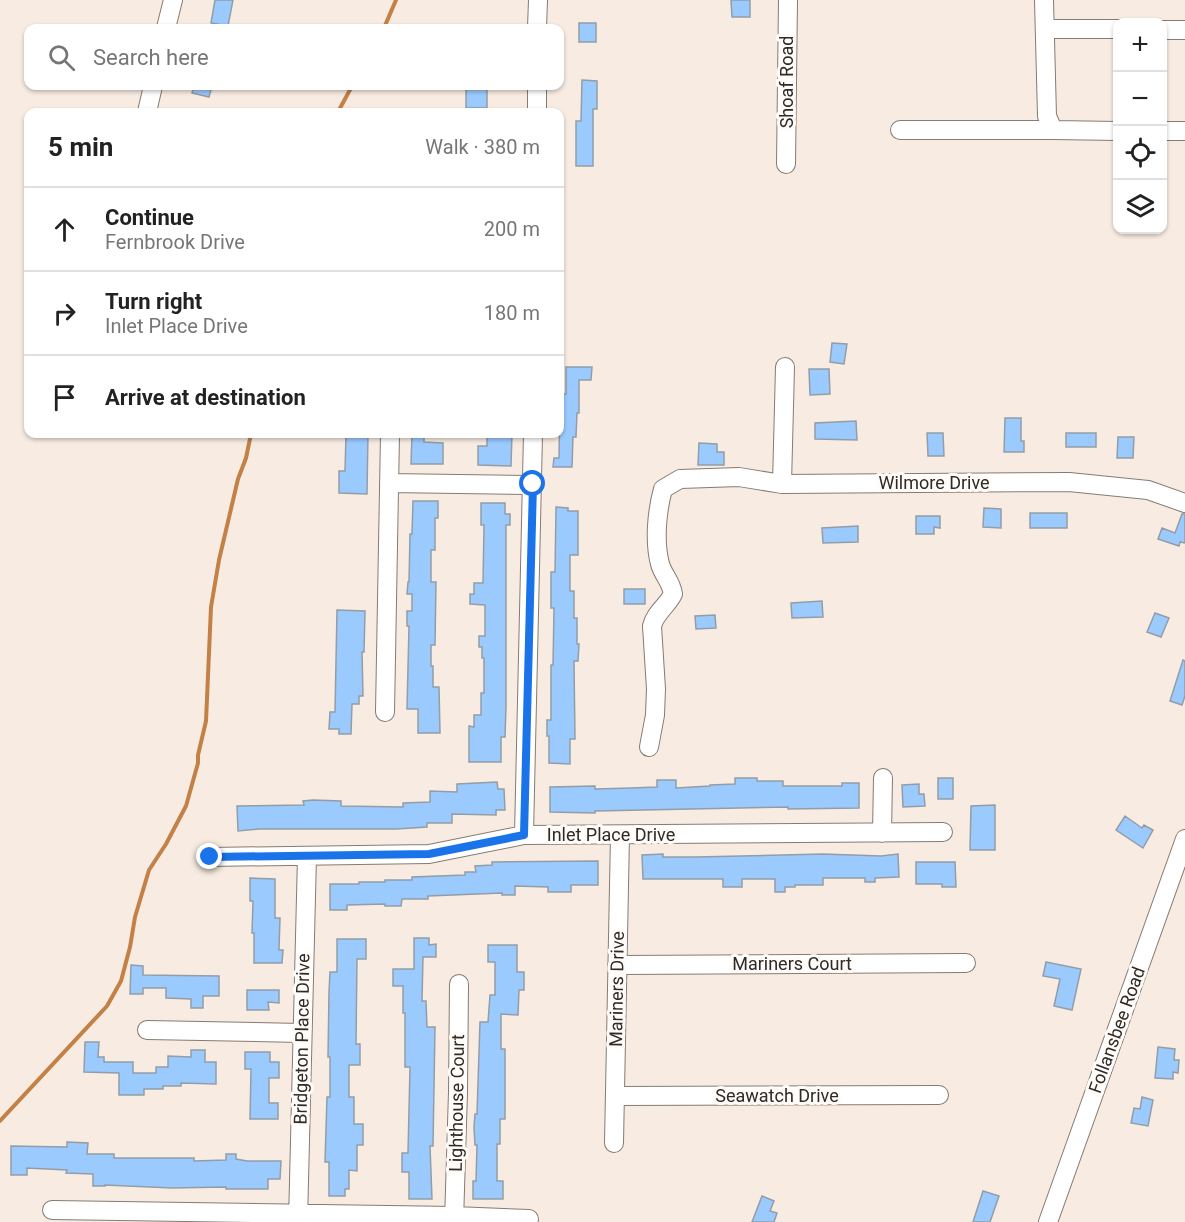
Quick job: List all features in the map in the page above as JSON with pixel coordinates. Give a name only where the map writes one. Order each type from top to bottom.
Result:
[{"type":"street","points":[[167,24],[173,0]]},
{"type":"street","points":[[537,24],[538,0]]},
{"type":"street","name":"Shoaf Road","points":[[786,164],[788,0]]},
{"type":"street","points":[[1044,0],[1047,116],[1053,130]]},
{"type":"street","points":[[1045,29],[1113,29]]},
{"type":"street","points":[[1167,30],[1185,30]]},
{"type":"street","points":[[148,108],[152,90]]},
{"type":"street","points":[[537,90],[537,108]]},
{"type":"street","points":[[900,130],[1113,131]]},
{"type":"street","points":[[1167,131],[1185,131]]},
{"type":"street","points":[[782,484],[785,367]]},
{"type":"street","points":[[385,711],[390,438]]},
{"type":"street","points":[[524,835],[533,438]]},
{"type":"street","name":"Wilmore Drive","points":[[649,747],[655,715],[656,689],[653,619],[669,603],[674,594],[669,578],[660,567],[658,507],[663,489],[680,479],[739,477],[782,484],[1069,482],[1148,490],[1185,503]]},
{"type":"street","points":[[389,483],[533,484]]},
{"type":"street","points":[[882,832],[883,778]]},
{"type":"street","name":"Inlet Place Drive","points":[[210,857],[429,854],[524,835],[943,832]]},
{"type":"street","name":"Mariners Drive","points":[[614,1143],[620,835]]},
{"type":"street","name":"Follansbee Road","points":[[1048,1222],[1185,839]]},
{"type":"street","name":"Bridgeton Place Drive","points":[[298,1218],[307,856]]},
{"type":"street","name":"Mariners Court","points":[[617,965],[966,963]]},
{"type":"street","name":"Lighthouse Court","points":[[454,1219],[459,984]]},
{"type":"street","points":[[147,1030],[302,1033]]},
{"type":"street","name":"Seawatch Drive","points":[[615,1096],[939,1095]]},
{"type":"street","points":[[52,1210],[298,1218],[529,1219]]},
{"type":"building","points":[[215,0],[233,0],[228,24],[211,23]]},
{"type":"building","points":[[731,0],[750,0],[750,17],[732,17]]},
{"type":"building","points":[[579,23],[596,23],[596,42],[579,42]]},
{"type":"building","points":[[582,80],[597,81],[597,109],[593,109],[593,166],[576,166],[576,121],[581,121]]},
{"type":"building","points":[[193,90],[211,90],[209,97],[192,93]]},
{"type":"building","points":[[466,90],[487,90],[487,108],[466,108]]},
{"type":"building","points":[[832,343],[847,344],[844,364],[830,362]]},
{"type":"building","points":[[566,367],[592,367],[591,380],[579,380],[579,413],[577,413],[576,437],[573,437],[572,467],[553,467],[554,458],[559,458],[559,438],[564,438],[564,394],[566,394]]},
{"type":"building","points":[[809,369],[829,369],[830,394],[810,395]]},
{"type":"building","points":[[1005,418],[1021,418],[1021,441],[1024,441],[1024,452],[1004,452]]},
{"type":"building","points":[[856,421],[857,440],[815,439],[815,423]]},
{"type":"building","points":[[927,433],[943,433],[944,456],[928,456]]},
{"type":"building","points":[[1066,433],[1096,433],[1096,447],[1066,447]]},
{"type":"building","points":[[1118,437],[1134,437],[1133,458],[1117,458]]},
{"type":"building","points":[[346,438],[368,438],[367,494],[339,493],[339,471],[345,471]]},
{"type":"building","points":[[412,438],[424,438],[424,442],[443,443],[443,464],[411,464]]},
{"type":"building","points":[[487,438],[512,438],[511,466],[478,465],[478,446],[487,446]]},
{"type":"building","points":[[699,443],[717,444],[717,452],[724,452],[724,465],[698,465]]},
{"type":"building","points":[[413,501],[438,501],[438,518],[435,518],[435,550],[431,550],[431,582],[436,582],[435,645],[431,645],[431,666],[433,666],[433,687],[439,687],[440,733],[418,733],[418,709],[407,709],[409,626],[407,626],[407,611],[412,611],[412,594],[407,594]]},
{"type":"building","points":[[481,503],[505,503],[505,514],[510,514],[510,525],[506,525],[506,706],[505,737],[501,737],[501,762],[469,762],[469,726],[474,727],[474,715],[481,715],[481,693],[484,693],[484,658],[482,658],[482,647],[479,647],[479,636],[485,636],[485,605],[470,604],[470,594],[474,594],[474,583],[483,583],[484,525],[481,525]]},
{"type":"building","points":[[556,507],[578,511],[578,555],[570,555],[570,591],[574,591],[574,618],[577,618],[577,644],[579,644],[578,661],[574,661],[575,739],[570,739],[570,764],[549,763],[549,736],[547,736],[547,720],[551,720],[554,608],[551,608],[551,572],[555,572]]},
{"type":"building","points":[[984,508],[1001,509],[1001,528],[983,527]]},
{"type":"building","points":[[1030,513],[1067,513],[1067,528],[1030,528]]},
{"type":"building","points":[[1182,514],[1185,514],[1185,543],[1180,542],[1179,546],[1158,539],[1162,528],[1175,533]]},
{"type":"building","points":[[916,516],[940,516],[940,528],[934,527],[934,534],[916,534]]},
{"type":"building","points":[[858,526],[858,542],[823,543],[822,528]]},
{"type":"building","points":[[624,589],[645,589],[645,604],[624,604]]},
{"type":"building","points":[[822,601],[823,617],[792,618],[791,603]]},
{"type":"building","points":[[337,610],[365,611],[364,652],[362,652],[363,696],[359,696],[359,704],[352,704],[351,734],[339,734],[339,729],[329,729],[330,712],[335,712]]},
{"type":"building","points":[[1155,613],[1169,618],[1161,637],[1147,632]]},
{"type":"building","points":[[715,615],[716,628],[696,629],[695,616]]},
{"type":"building","points":[[1183,660],[1185,661],[1185,696],[1182,705],[1170,701]]},
{"type":"building","points":[[735,778],[783,781],[783,786],[842,786],[842,783],[859,783],[859,808],[788,809],[788,807],[595,811],[595,813],[550,812],[550,787],[595,786],[595,789],[657,787],[657,780],[676,780],[676,788],[735,784]]},
{"type":"building","points":[[938,778],[953,778],[953,799],[938,799]]},
{"type":"building","points":[[497,782],[498,789],[504,789],[505,810],[496,810],[496,815],[452,814],[452,823],[427,823],[427,827],[396,829],[238,831],[237,806],[304,805],[303,801],[313,800],[341,801],[341,806],[403,807],[403,803],[430,802],[430,791],[457,792],[457,784]]},
{"type":"building","points":[[919,784],[919,794],[924,794],[925,806],[903,807],[902,785]]},
{"type":"building","points":[[995,805],[995,850],[970,850],[971,806]]},
{"type":"building","points":[[1125,816],[1142,828],[1144,825],[1153,830],[1143,848],[1116,830]]},
{"type":"building","points":[[663,854],[663,857],[695,857],[898,854],[899,877],[875,878],[875,882],[865,882],[865,878],[823,878],[823,885],[795,885],[795,887],[785,887],[785,892],[775,892],[775,879],[742,879],[742,887],[723,887],[723,879],[643,879],[642,855]]},
{"type":"building","points":[[598,861],[598,885],[571,885],[571,892],[548,892],[548,887],[515,886],[515,895],[502,895],[502,893],[428,896],[428,899],[402,899],[401,906],[347,905],[347,910],[330,910],[330,884],[359,884],[359,882],[385,882],[385,880],[412,880],[412,877],[465,875],[465,872],[476,872],[475,866],[492,865],[492,862]]},
{"type":"building","points":[[916,862],[955,862],[956,887],[942,887],[942,884],[916,884]]},
{"type":"building","points":[[250,878],[275,879],[275,918],[280,918],[279,950],[283,950],[282,963],[254,963],[253,901],[250,901]]},
{"type":"building","points":[[414,938],[429,938],[429,945],[436,944],[436,957],[423,957],[422,1001],[426,1001],[427,1027],[435,1027],[433,1146],[430,1146],[432,1199],[409,1199],[409,1172],[402,1172],[402,1153],[408,1153],[410,1067],[405,1067],[403,986],[393,986],[393,969],[414,969]]},
{"type":"building","points":[[337,939],[366,939],[366,959],[357,959],[356,1044],[360,1044],[360,1065],[349,1065],[349,1097],[354,1097],[354,1124],[363,1124],[363,1145],[357,1145],[357,1171],[349,1170],[349,1189],[345,1189],[345,1196],[329,1196],[329,1162],[325,1162],[327,1097],[330,1097],[329,992],[330,972],[337,972]]},
{"type":"building","points":[[488,945],[517,945],[517,972],[524,972],[524,990],[519,990],[518,1015],[501,1014],[501,1049],[505,1049],[505,1119],[500,1119],[497,1181],[503,1181],[503,1199],[473,1199],[473,1181],[476,1181],[477,1145],[475,1145],[474,1127],[475,1114],[477,1114],[480,1022],[488,1022],[490,995],[495,995],[495,962],[488,962]]},
{"type":"building","points":[[1046,962],[1081,969],[1072,1010],[1054,1006],[1060,979],[1043,976]]},
{"type":"building","points":[[131,965],[143,966],[143,975],[219,976],[219,996],[203,996],[203,1008],[191,1008],[191,999],[166,998],[166,988],[143,988],[143,994],[130,994]]},
{"type":"building","points":[[247,990],[279,990],[279,1003],[268,1002],[269,1010],[247,1010]]},
{"type":"building","points":[[85,1042],[99,1042],[98,1057],[104,1057],[104,1062],[133,1062],[133,1073],[156,1073],[156,1067],[168,1067],[168,1056],[191,1057],[191,1050],[205,1050],[205,1062],[216,1062],[216,1084],[181,1083],[181,1086],[163,1086],[163,1089],[144,1089],[144,1095],[119,1095],[119,1073],[84,1072]]},
{"type":"building","points":[[1158,1047],[1175,1049],[1174,1060],[1179,1060],[1178,1073],[1173,1072],[1173,1079],[1155,1078]]},
{"type":"building","points":[[245,1052],[270,1052],[270,1062],[279,1062],[279,1078],[269,1078],[269,1103],[278,1103],[278,1119],[250,1119],[251,1069],[245,1069]]},
{"type":"building","points":[[1142,1097],[1153,1100],[1148,1126],[1131,1123],[1134,1108],[1140,1109]]},
{"type":"building","points":[[67,1142],[88,1143],[87,1154],[114,1154],[114,1158],[226,1160],[226,1154],[236,1154],[236,1159],[247,1161],[281,1161],[280,1179],[268,1179],[268,1189],[226,1189],[226,1187],[93,1186],[93,1174],[66,1173],[67,1170],[27,1168],[27,1175],[11,1175],[11,1146],[67,1147]]},
{"type":"building","points":[[983,1191],[999,1196],[990,1222],[973,1222]]},
{"type":"building","points":[[762,1196],[774,1201],[770,1211],[777,1213],[774,1222],[752,1222]]},
{"type":"waterway","points":[[386,24],[396,0]]},
{"type":"waterway","points":[[340,108],[350,90]]},
{"type":"waterway","points":[[0,1121],[107,1006],[121,981],[135,917],[149,870],[186,806],[198,763],[206,721],[211,607],[219,560],[250,438]]},
{"type":"route","points":[[210,857],[429,854],[524,835],[533,484]]}]
